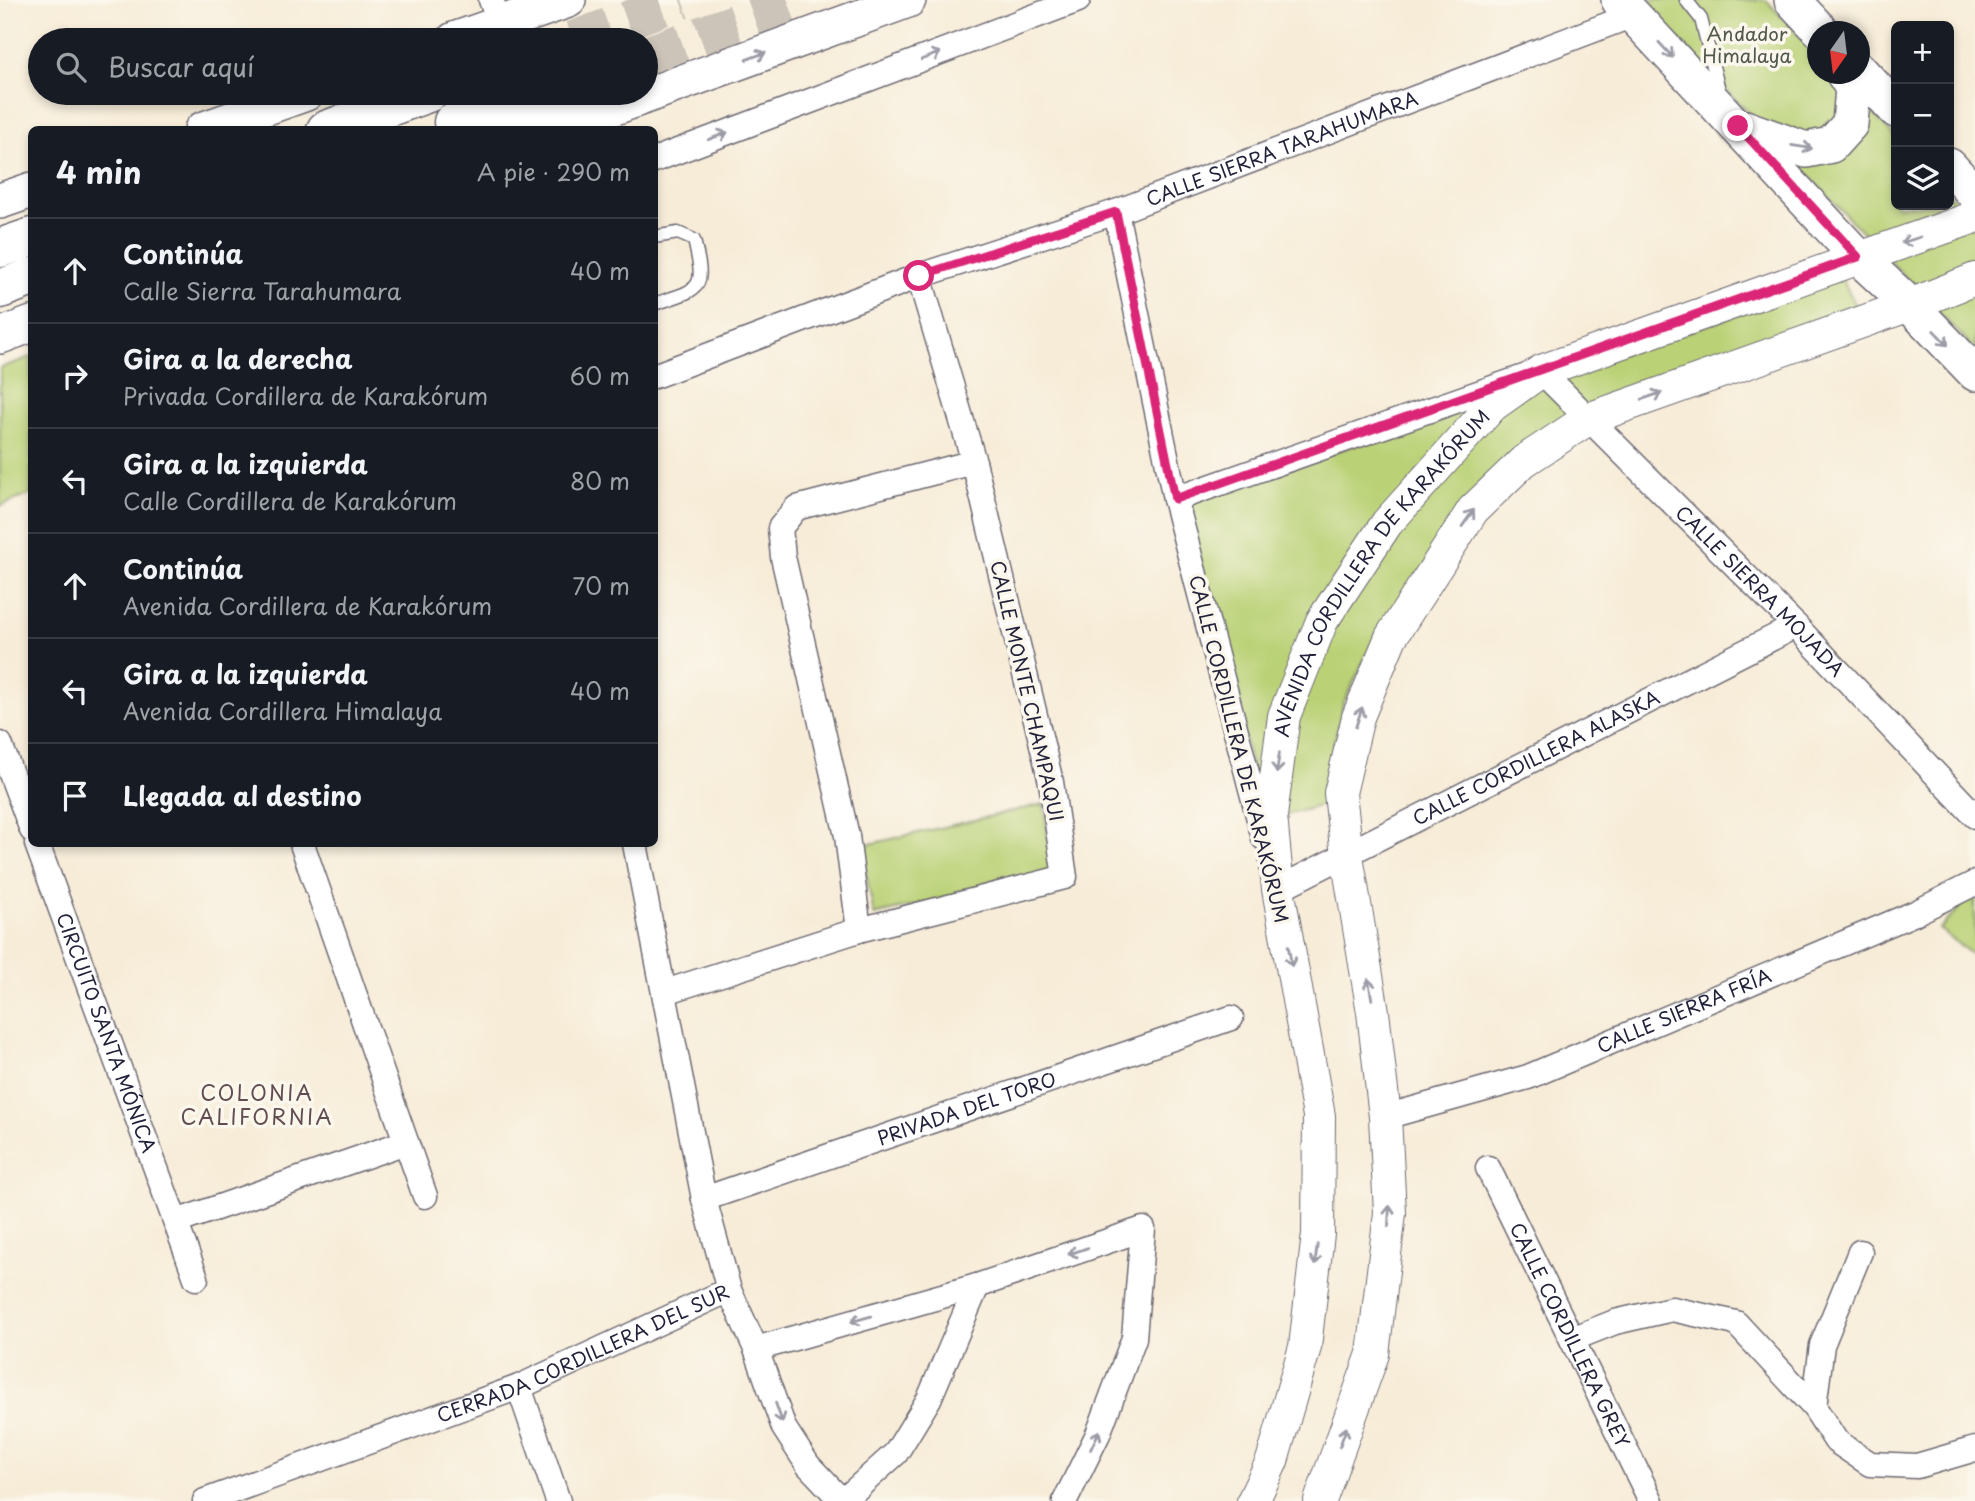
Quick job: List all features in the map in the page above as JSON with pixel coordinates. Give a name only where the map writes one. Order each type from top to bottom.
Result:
[{"type":"highway","points":[[337,126],[394,105]]},
{"type":"highway","points":[[444,126],[507,105]]},
{"type":"highway","points":[[444,126],[591,116]]},
{"type":"highway","points":[[0,248],[28,238]]},
{"type":"highway","points":[[0,289],[28,278]]},
{"type":"main road","points":[[658,91],[908,0]]},
{"type":"main road","points":[[472,28],[496,12],[559,2]]},
{"type":"main road","points":[[1626,7],[1858,257],[1910,305],[1975,373]]},
{"type":"main road","points":[[1870,82],[1891,105]]},
{"type":"main road","points":[[1731,119],[1806,150],[1831,145],[1850,124],[1853,88],[1850,84]]},
{"type":"main road","points":[[213,126],[272,105]]},
{"type":"main road","points":[[564,126],[621,105]]},
{"type":"main road","points":[[1954,171],[1975,194]]},
{"type":"main road","points":[[0,201],[28,191]]},
{"type":"main road","points":[[0,336],[28,326]]},
{"type":"street","points":[[658,158],[1078,0]]},
{"type":"street","name":"CALLE SIERRA TARAHUMARA","points":[[658,374],[919,276],[1116,212],[1626,7]]},
{"type":"street","name":"CALLE CORDILLERA DE KARAKÓRUM","points":[[1116,212],[1175,499],[1278,889],[1319,1116],[1318,1234],[1305,1347],[1272,1461],[1253,1501]]},
{"type":"street","name":"AVENIDA CORDILLERA DE KARAKÓRUM","points":[[1278,889],[1270,816],[1284,716],[1322,621],[1387,523],[1492,407],[1541,371],[1975,217]]},
{"type":"street","name":"CALLE MONTE CHAMPAQUI","points":[[665,992],[859,930],[1065,877],[1051,782],[974,462],[919,276]]},
{"type":"street","name":"AVENIDA CORDILLERA DE KARAKÓRUM","points":[[1347,856],[1340,793],[1359,717],[1391,636],[1473,510],[1524,461],[1588,419],[1910,305],[1975,279]]},
{"type":"street","points":[[1175,499],[1541,371]]},
{"type":"street","name":"CALLE SIERRA MOJADA","points":[[1541,371],[1796,626],[1975,816]]},
{"type":"street","points":[[859,930],[847,836],[783,557],[780,528],[796,508],[974,462]]},
{"type":"street","name":"CALLE CORDILLERA ALASKA","points":[[1278,889],[1796,626]]},
{"type":"street","points":[[0,744],[28,819]]},
{"type":"street","name":"CIRCUITO SANTA MÓNICA","points":[[38,847],[196,1278]]},
{"type":"street","points":[[303,847],[425,1196]]},
{"type":"street","name":"CERRADA CORDILLERA DEL SUR","points":[[205,1501],[519,1387],[729,1290],[704,1199],[636,847]]},
{"type":"street","points":[[1320,1501],[1373,1354],[1390,1213],[1385,1117],[1373,1012],[1347,856]]},
{"type":"street","name":"CALLE SIERRA FRÍA","points":[[1385,1117],[1528,1077],[1915,913],[1975,883]]},
{"type":"street","name":"PRIVADA DEL TORO","points":[[704,1199],[1231,1018]]},
{"type":"street","points":[[176,1222],[406,1142]]},
{"type":"street","name":"CALLE CORDILLERA GREY","points":[[1488,1168],[1651,1501]]},
{"type":"street","points":[[756,1349],[977,1286],[1143,1229],[1134,1338],[1098,1434],[1065,1501]]},
{"type":"street","points":[[1814,1407],[1822,1345],[1860,1252]]},
{"type":"street","points":[[729,1290],[756,1349],[784,1428],[808,1465],[843,1501],[897,1453],[929,1399],[977,1286]]},
{"type":"street","points":[[1572,1339],[1615,1322],[1672,1310],[1736,1323],[1814,1407],[1836,1441],[1870,1464],[1917,1466],[1975,1449]]},
{"type":"street","points":[[519,1387],[558,1501]]},
{"type":"lane","points":[[1686,0],[1701,19],[1731,119]]},
{"type":"lane","points":[[658,236],[678,233],[694,240],[701,273],[699,283],[690,293],[658,303]]},
{"type":"green space","name":"Andador Himalaya","points":[[1641,0],[1766,0],[1807,44],[1807,84],[1845,84],[1891,133],[1891,210],[1954,210],[1954,198],[1975,221],[1975,350]]},
{"type":"green space","points":[[1842,279],[1861,315],[1572,418],[1380,628],[1343,704],[1326,779],[1326,804],[1265,821],[1185,503]]},
{"type":"green space","points":[[28,358],[28,495],[0,506],[0,368]]},
{"type":"green space","points":[[1044,804],[1052,874],[874,915],[861,846]]},
{"type":"green space","points":[[1975,891],[1975,957],[1939,929]]},
{"type":"tunnel","points":[[606,28],[682,0]]},
{"type":"tunnel","points":[[658,51],[799,0]]},
{"type":"district","name":"COLONIA CALIFORNIA","points":[[257,1106]]},
{"type":"route","points":[[919,276],[1116,212],[1175,499],[1858,257],[1738,126]]}]
